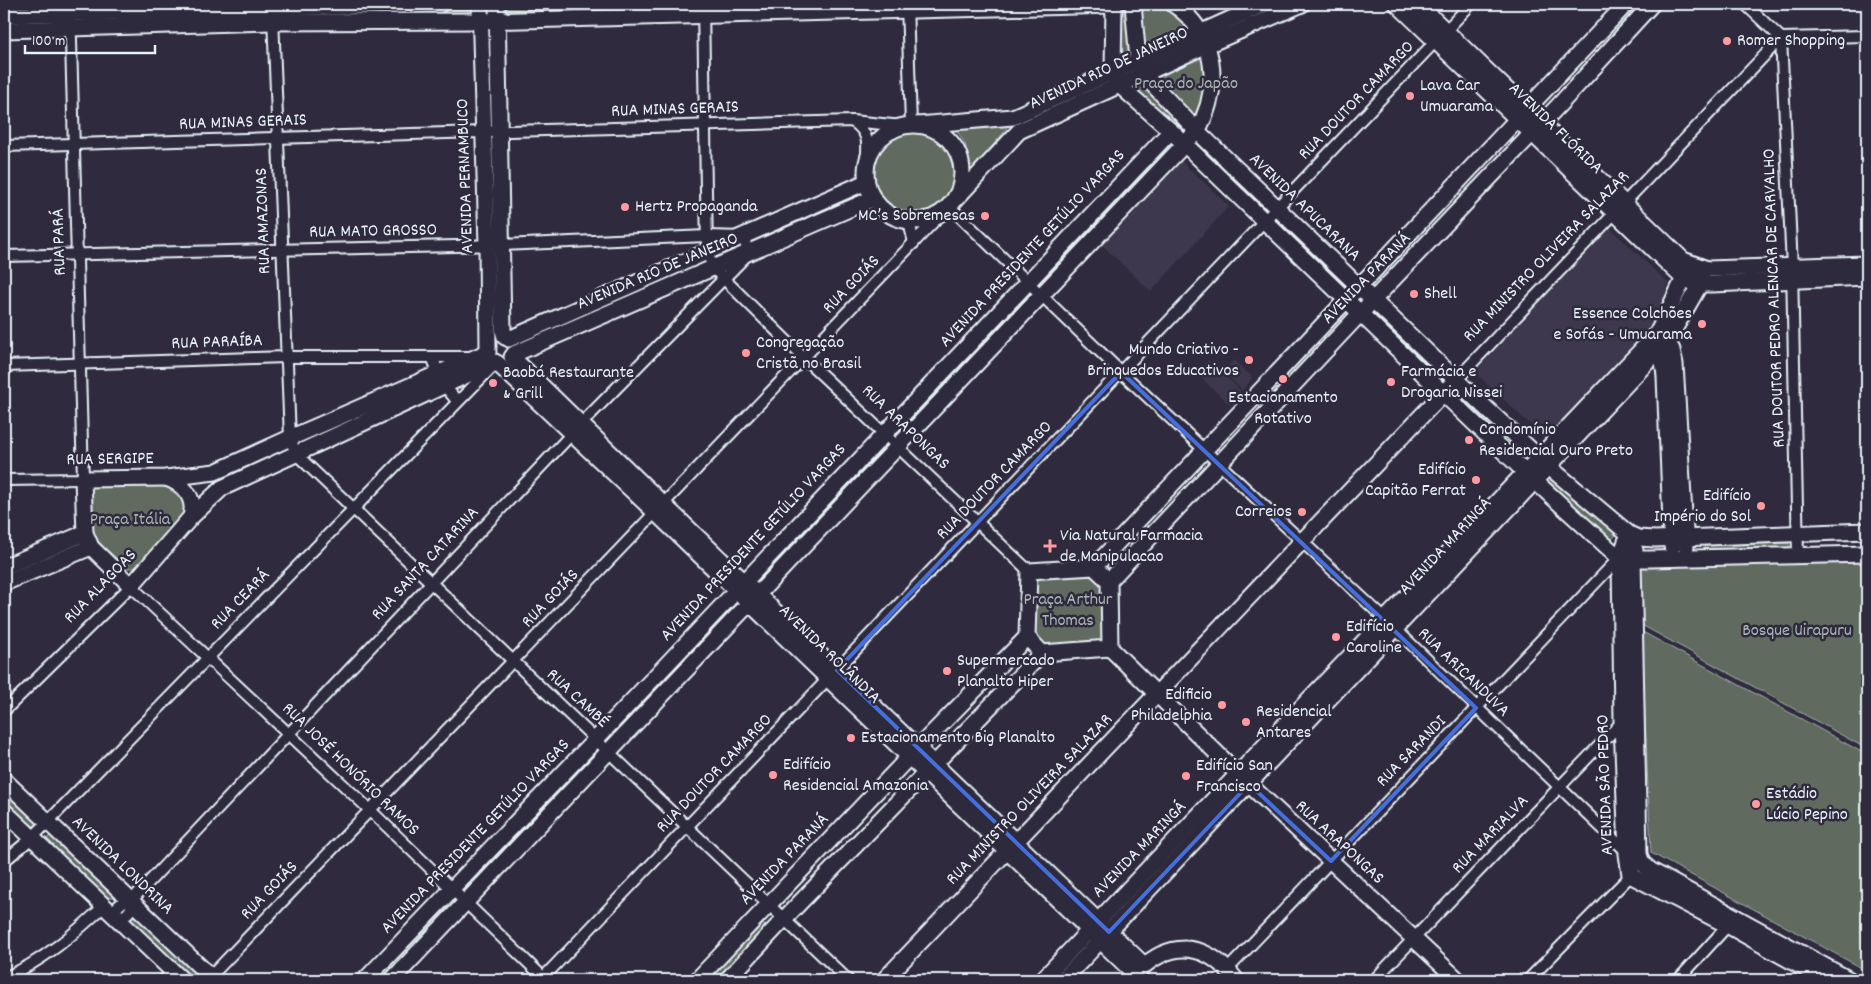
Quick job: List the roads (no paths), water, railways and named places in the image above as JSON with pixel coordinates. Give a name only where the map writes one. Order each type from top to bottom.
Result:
[{"type":"street","points":[[4,30],[70,16],[273,5],[440,4]]},
{"type":"street","name":"AVENIDA PERNAMBUCO","points":[[480,4],[490,357]]},
{"type":"street","name":"AVENIDA PERNAMBUCO","points":[[497,4],[503,330],[507,338]]},
{"type":"street","points":[[4,15],[272,22],[480,21],[703,9],[1114,4],[1116,78]]},
{"type":"street","points":[[1133,4],[1140,67]]},
{"type":"street","points":[[1174,4],[1188,15],[1204,38]]},
{"type":"street","name":"AVENIDA RIO DE JANEIRO","points":[[911,126],[1016,124],[1204,38],[1264,4]]},
{"type":"street","name":"AVENIDA RIO DE JANEIRO","points":[[1204,38],[1302,4]]},
{"type":"street","name":"AVENIDA FLÓRIDA","points":[[1397,4],[1440,36],[1538,128],[1619,208],[1693,269],[1700,284],[1867,264]]},
{"type":"street","name":"AVENIDA FLÓRIDA","points":[[1418,4],[1440,36]]},
{"type":"street","name":"RUA DOUTOR CAMARGO","points":[[544,980],[1471,4]]},
{"type":"street","name":"AVENIDA PARANÁ","points":[[1094,567],[1626,4]]},
{"type":"street","name":"AVENIDA PARANÁ","points":[[1109,581],[1360,313],[1538,128],[1652,4]]},
{"type":"street","points":[[1745,4],[1781,38],[1867,36]]},
{"type":"street","name":"RUA AMAZONAS","points":[[273,5],[272,22],[290,438]]},
{"type":"street","points":[[907,7],[911,126]]},
{"type":"street","points":[[703,9],[707,253],[718,274]]},
{"type":"street","name":"RUA PARÁ","points":[[70,16],[83,479]]},
{"type":"street","name":"AVENIDA PRESIDENTE GETÚLIO VARGAS","points":[[392,980],[1197,131],[1207,112],[1212,88],[1212,64],[1204,38]]},
{"type":"street","name":"RUA MINISTRO OLIVEIRA SALAZAR","points":[[884,980],[1781,38]]},
{"type":"street","name":"RUA DOUTOR PEDRO ALENCAR DE CARVALHO","points":[[1781,38],[1792,273],[1798,556]]},
{"type":"street","name":"AVENIDA APUCARANA","points":[[1140,67],[1197,131],[1456,380],[1544,462],[1633,536]]},
{"type":"street","name":"AVENIDA APUCARANA","points":[[1116,78],[1530,476],[1627,558]]},
{"type":"street","points":[[1545,90],[1544,95],[1550,104],[1560,104]]},
{"type":"street","points":[[852,121],[860,126],[867,138],[866,174],[872,199],[892,217],[909,222],[927,220],[949,206],[960,188],[962,173],[958,152],[944,136],[932,128],[911,126],[890,132],[878,141],[870,153],[866,174]]},
{"type":"street","name":"RUA MINAS GERAIS","points":[[4,146],[852,121],[911,126]]},
{"type":"street","name":"AVENIDA RIO DE JANEIRO","points":[[949,206],[1016,124]]},
{"type":"street","points":[[1171,131],[1197,131]]},
{"type":"street","name":"AVENIDA PRESIDENTE GETÚLIO VARGAS","points":[[365,980],[596,739],[884,432],[1171,131]]},
{"type":"street","points":[[1493,145],[1498,144],[1507,149],[1508,159]]},
{"type":"street","name":"AVENIDA RIO DE JANEIRO","points":[[507,338],[744,237],[866,174]]},
{"type":"street","points":[[1236,193],[1248,180]]},
{"type":"street","name":"AVENIDA RIO DE JANEIRO","points":[[513,356],[718,274],[748,254],[872,199]]},
{"type":"street","name":"RUA GOIÁS","points":[[208,979],[949,206]]},
{"type":"street","name":"RUA ARICANDUVA","points":[[949,206],[1121,372],[1390,624],[1559,788],[1636,857]]},
{"type":"street","points":[[909,222],[914,243]]},
{"type":"street","name":"RUA MATO GROSSO","points":[[4,256],[502,245],[707,236],[744,237]]},
{"type":"street","points":[[744,237],[748,254]]},
{"type":"street","points":[[1390,255],[1394,265],[1404,268]]},
{"type":"street","name":"AVENIDA FLÓRIDA","points":[[1693,269],[1867,277]]},
{"type":"street","name":"AVENIDA MARINGÁ","points":[[1659,340],[1693,269]]},
{"type":"street","name":"RUA ARAPONGAS","points":[[718,274],[1029,571]]},
{"type":"street","name":"RUA SANTA CATARINA","points":[[116,917],[126,915],[132,906],[131,900],[577,430],[718,274]]},
{"type":"street","name":"AVENIDA MARINGÁ","points":[[1042,980],[1243,779],[1544,462],[1659,340],[1700,284]]},
{"type":"street","points":[[1329,318],[1338,318],[1344,325],[1344,330]]},
{"type":"street","points":[[1380,332],[1381,324],[1391,318]]},
{"type":"street","points":[[441,380],[290,438],[215,472],[222,488],[296,454],[490,357],[508,362],[513,356],[514,346],[507,338],[496,338],[492,340],[490,357]]},
{"type":"street","points":[[1659,340],[1672,350],[1675,364],[1680,559]]},
{"type":"street","name":"AVENIDA ROLÂNDIA","points":[[513,356],[577,430]]},
{"type":"street","name":"RUA PARAÍBA","points":[[4,366],[286,357],[490,357]]},
{"type":"street","points":[[432,357],[441,380],[457,401]]},
{"type":"street","name":"RUA CEARÁ","points":[[32,838],[457,401],[490,357]]},
{"type":"street","name":"AVENIDA ROLÂNDIA","points":[[490,357],[577,430],[659,508],[1105,936],[1136,973]]},
{"type":"street","points":[[1220,433],[1224,444],[1232,447],[1236,446]]},
{"type":"street","name":"RUA CAMBÉ","points":[[290,438],[296,454],[430,584],[596,739],[848,980]]},
{"type":"street","name":"RUA SERGIPE","points":[[4,480],[166,478],[215,472]]},
{"type":"street","points":[[1181,474],[1192,474],[1196,478],[1196,488]]},
{"type":"street","points":[[166,478],[181,485],[188,494],[193,509],[191,517]]},
{"type":"street","points":[[83,479],[85,533],[90,547],[131,586]]},
{"type":"street","name":"RUA ALAGOAS","points":[[4,711],[131,586],[191,517],[222,488]]},
{"type":"street","points":[[1633,536],[1679,537],[1867,531]]},
{"type":"street","points":[[4,567],[85,533]]},
{"type":"street","name":"AVENIDA SÃO PEDRO","points":[[1633,536],[1627,558],[1629,721],[1633,838],[1636,857],[1630,875],[1732,921]]},
{"type":"street","points":[[4,583],[90,547]]},
{"type":"street","points":[[1111,549],[1110,554],[1113,559],[1122,563],[1128,561]]},
{"type":"street","points":[[1627,558],[1680,559],[1867,554]]},
{"type":"street","name":"RUA SARANDI","points":[[1231,975],[1331,861],[1476,708],[1627,558]]},
{"type":"street","points":[[727,980],[1042,653],[1110,648],[1109,581],[1094,567],[1029,571],[1027,637],[1042,653]]},
{"type":"street","name":"RUA JOSÉ HONÓRIO RAMOS","points":[[131,586],[370,810],[544,980]]},
{"type":"street","name":"AVENIDA PARANÁ","points":[[697,980],[913,752],[1027,637]]},
{"type":"street","name":"RUA ARAPONGAS","points":[[1110,648],[1158,693],[1243,779],[1458,980]]},
{"type":"street","name":"RUA MARIALVA","points":[[1374,980],[1559,788],[1629,721]]},
{"type":"street","name":"AVENIDA MARINGÁ","points":[[1063,980],[1105,936],[1243,779]]},
{"type":"street","name":"AVENIDA LONDRINA","points":[[4,780],[131,900],[208,979]]},
{"type":"street","points":[[4,811],[116,917],[173,977]]},
{"type":"street","points":[[4,861],[32,838]]},
{"type":"street","name":"AVENIDA SÃO PEDRO","points":[[1636,857],[1650,870],[1732,921],[1837,979]]},
{"type":"street","points":[[1528,980],[1630,875]]},
{"type":"street","points":[[4,978],[47,954],[77,931],[104,906]]},
{"type":"street","points":[[1678,980],[1732,921]]},
{"type":"street","points":[[1136,973],[1164,952],[1183,948],[1204,953],[1231,975]]},
{"type":"place","name":"Romer Shopping","points":[[1727,41]]},
{"type":"place","name":"Lava Car Umuarama","points":[[1410,96]]},
{"type":"place","name":"Hertz Propaganda","points":[[625,207]]},
{"type":"place","name":"MC’s Sobremesas","points":[[985,216]]},
{"type":"place","name":"Shell","points":[[1414,294]]},
{"type":"place","name":"Essence Colchões e Sofás - Umuarama","points":[[1702,324]]},
{"type":"place","name":"Congregação Cristã no Brasil","points":[[746,353]]},
{"type":"place","name":"Mundo Criativo - Brinquedos Educativos","points":[[1249,360]]},
{"type":"place","name":"Estacionamento Rotativo","points":[[1283,379]]},
{"type":"place","name":"Farmácia e Drogaria Nissei","points":[[1391,382]]},
{"type":"place","name":"Baobá Restaurante & Grill","points":[[493,383]]},
{"type":"place","name":"Condomínio Residencial Ouro Preto","points":[[1469,440]]},
{"type":"place","name":"Edifício Capitão Ferrat","points":[[1476,480]]},
{"type":"place","name":"Edifício Império do Sol","points":[[1761,506]]},
{"type":"place","name":"Correios","points":[[1302,512]]},
{"type":"place","name":"Via Natural Farmacia de Manipulacao","points":[[1050,546]]},
{"type":"place","name":"Edifício Caroline","points":[[1336,637]]},
{"type":"place","name":"Supermercado Planalto Hiper","points":[[947,671]]},
{"type":"place","name":"Edificio Philadelphia","points":[[1222,705]]},
{"type":"place","name":"Residencial Antares","points":[[1246,722]]},
{"type":"place","name":"Estacionamento Big Planalto","points":[[851,738]]},
{"type":"place","name":"Edifício Residencial Amazonia","points":[[773,775]]},
{"type":"place","name":"Edifício San Francisco","points":[[1186,776]]},
{"type":"place","name":"Estádio Lúcio Pepino","points":[[1756,804]]},
{"type":"park label","name":"Praça do Japão","points":[[1186,84]]},
{"type":"park label","name":"Praça Itália","points":[[130,520]]},
{"type":"park label","name":"Praça Arthur Thomas","points":[[1068,610]]},
{"type":"park label","name":"Bosque Uirapuru","points":[[1797,631]]}]
